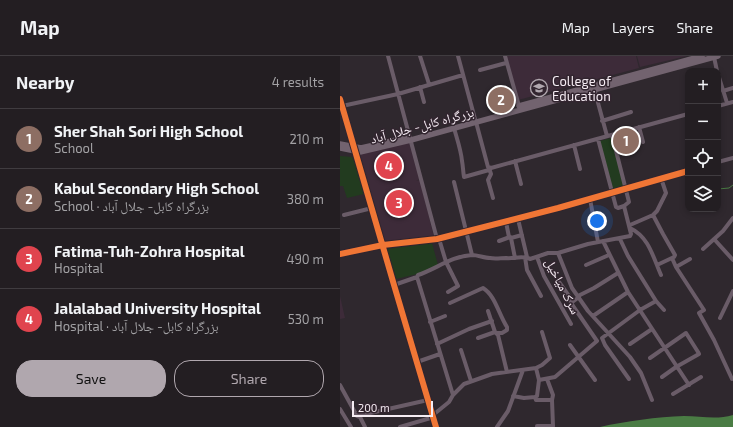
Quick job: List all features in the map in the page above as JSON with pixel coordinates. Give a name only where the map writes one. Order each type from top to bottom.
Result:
[{"type":"highway","name":"بزرگراه کابل- جلال آباد","points":[[340,148],[366,151],[702,56]]},
{"type":"highway","name":"بزرگراه کابل- جلال آباد","points":[[410,139],[454,128],[519,106],[716,57]]},
{"type":"highway","name":"بزرگراه کابل- جلال آباد","points":[[340,144],[355,149]]},
{"type":"street","points":[[388,56],[438,239],[446,262],[458,286],[448,292]]},
{"type":"street","points":[[420,56],[429,84]]},
{"type":"street","points":[[458,56],[491,174],[488,180],[493,198]]},
{"type":"street","points":[[505,56],[519,106]]},
{"type":"street","points":[[716,57],[717,68]]},
{"type":"street","points":[[480,70],[506,63]]},
{"type":"street","points":[[342,106],[398,94],[463,75]]},
{"type":"street","points":[[721,84],[727,103]]},
{"type":"street","points":[[420,87],[424,102]]},
{"type":"street","points":[[593,87],[607,136]]},
{"type":"street","points":[[723,91],[733,88]]},
{"type":"street","points":[[340,99],[436,427]]},
{"type":"street","points":[[721,105],[733,102]]},
{"type":"street","points":[[602,121],[631,112]]},
{"type":"street","points":[[454,128],[463,163],[462,167],[464,177],[489,168],[685,115]]},
{"type":"street","points":[[639,127],[643,142]]},
{"type":"street","points":[[598,138],[617,208],[624,206],[629,202],[612,135]]},
{"type":"street","points":[[574,145],[580,169]]},
{"type":"street","points":[[721,161],[733,158]]},
{"type":"street","points":[[515,161],[521,184]]},
{"type":"street","points":[[340,254],[382,245],[438,239],[576,205],[626,188],[685,172]]},
{"type":"street","points":[[630,226],[653,215],[657,211],[666,193],[662,178]]},
{"type":"street","points":[[454,182],[472,255]]},
{"type":"street","points":[[590,199],[598,242]]},
{"type":"street","points":[[394,285],[417,277],[418,275],[432,270],[440,264],[462,257],[472,255],[491,258],[526,257],[530,259],[548,253],[630,236],[630,226],[624,206]]},
{"type":"street","points":[[344,215],[372,208]]},
{"type":"street","points":[[653,215],[675,255],[657,265]]},
{"type":"street","points":[[703,249],[723,231],[733,218]]},
{"type":"street","points":[[518,219],[526,257],[527,270],[541,296]]},
{"type":"street","points":[[506,222],[516,258]]},
{"type":"street","points":[[630,226],[641,235],[649,246],[661,275]]},
{"type":"street","points":[[499,241],[522,235]]},
{"type":"street","points":[[620,238],[628,256],[656,301],[664,310]]},
{"type":"street","points":[[714,239],[733,260]]},
{"type":"street","points":[[603,241],[628,292],[689,385]]},
{"type":"street","points":[[558,252],[568,280],[578,296],[593,316],[630,357],[637,368],[652,400]]},
{"type":"street","points":[[586,265],[609,255]]},
{"type":"street","name":"سرک میاخیل","points":[[537,257],[544,276],[571,324]]},
{"type":"street","points":[[672,258],[676,267],[704,310],[699,313],[714,340],[732,379]]},
{"type":"street","points":[[676,267],[690,259]]},
{"type":"street","points":[[571,303],[578,296],[618,273]]},
{"type":"street","points":[[417,277],[453,395]]},
{"type":"street","points":[[539,380],[555,378],[597,341],[571,303],[569,296],[558,282]]},
{"type":"street","points":[[450,303],[483,288],[491,295],[507,327],[507,330],[502,333],[496,333],[478,338]]},
{"type":"street","points":[[720,318],[733,291]]},
{"type":"street","points":[[593,316],[628,292]]},
{"type":"street","points":[[629,379],[602,339],[640,310],[656,301]]},
{"type":"street","points":[[488,311],[507,372]]},
{"type":"street","points":[[430,322],[444,316]]},
{"type":"street","points":[[437,344],[469,329],[492,321]]},
{"type":"street","points":[[630,344],[652,329]]},
{"type":"street","points":[[400,427],[433,416],[449,402],[453,395],[464,384],[492,374],[536,368],[542,365],[550,358],[542,332]]},
{"type":"street","points":[[650,358],[686,333],[699,354],[662,377]]},
{"type":"street","points":[[570,345],[595,380]]},
{"type":"street","points":[[461,350],[471,381]]},
{"type":"street","points":[[417,362],[440,354]]},
{"type":"street","points":[[535,397],[539,391],[539,380],[536,368]]},
{"type":"street","points":[[497,427],[508,411],[523,370]]},
{"type":"street","points":[[673,394],[701,377]]},
{"type":"street","points":[[537,426],[553,426],[553,395],[547,379]]},
{"type":"street","points":[[340,385],[357,416],[360,417],[365,427]]},
{"type":"street","points":[[513,396],[524,398],[535,397],[536,400],[552,400]]},
{"type":"street","points":[[357,416],[428,400]]},
{"type":"street","points":[[340,410],[351,427]]},
{"type":"shaded area","name":"College of Education","points":[[506,56],[636,56],[639,68],[518,100]]},
{"type":"shaded area","points":[[637,56],[687,56],[640,67]]},
{"type":"shaded area","points":[[611,138],[624,186],[613,189],[600,141]]},
{"type":"shaded area","points":[[411,142],[420,179],[416,181],[420,180],[434,237],[385,241],[374,213],[357,153]]},
{"type":"shaded area","points":[[340,156],[352,157],[357,167],[364,194],[347,198],[343,186],[340,186]]},
{"type":"shaded area","points":[[432,243],[438,265],[426,272],[396,279],[387,249]]},
{"type":"shaded area","points":[[340,296],[345,318],[340,319]]},
{"type":"shaded area","points":[[733,415],[733,427],[600,427],[663,417],[684,416],[715,418]]},
{"type":"waterway","points":[[721,189],[729,188],[733,185]]},
{"type":"cycle path","points":[[340,99],[436,427]]},
{"type":"cycle path","points":[[340,254],[383,245],[437,239],[558,208],[685,172]]},
{"type":"place","name":"College of Education","points":[[539,88]]},
{"type":"place","name":"Kabul Secondary High School","points":[[501,100]]},
{"type":"place","name":"Sher Shah Sori High School","points":[[626,141]]},
{"type":"place","name":"Jalalabad University Hospital","points":[[389,166]]},
{"type":"place","name":"Fatima-Tuh-Zohra Hospital","points":[[399,203]]}]
